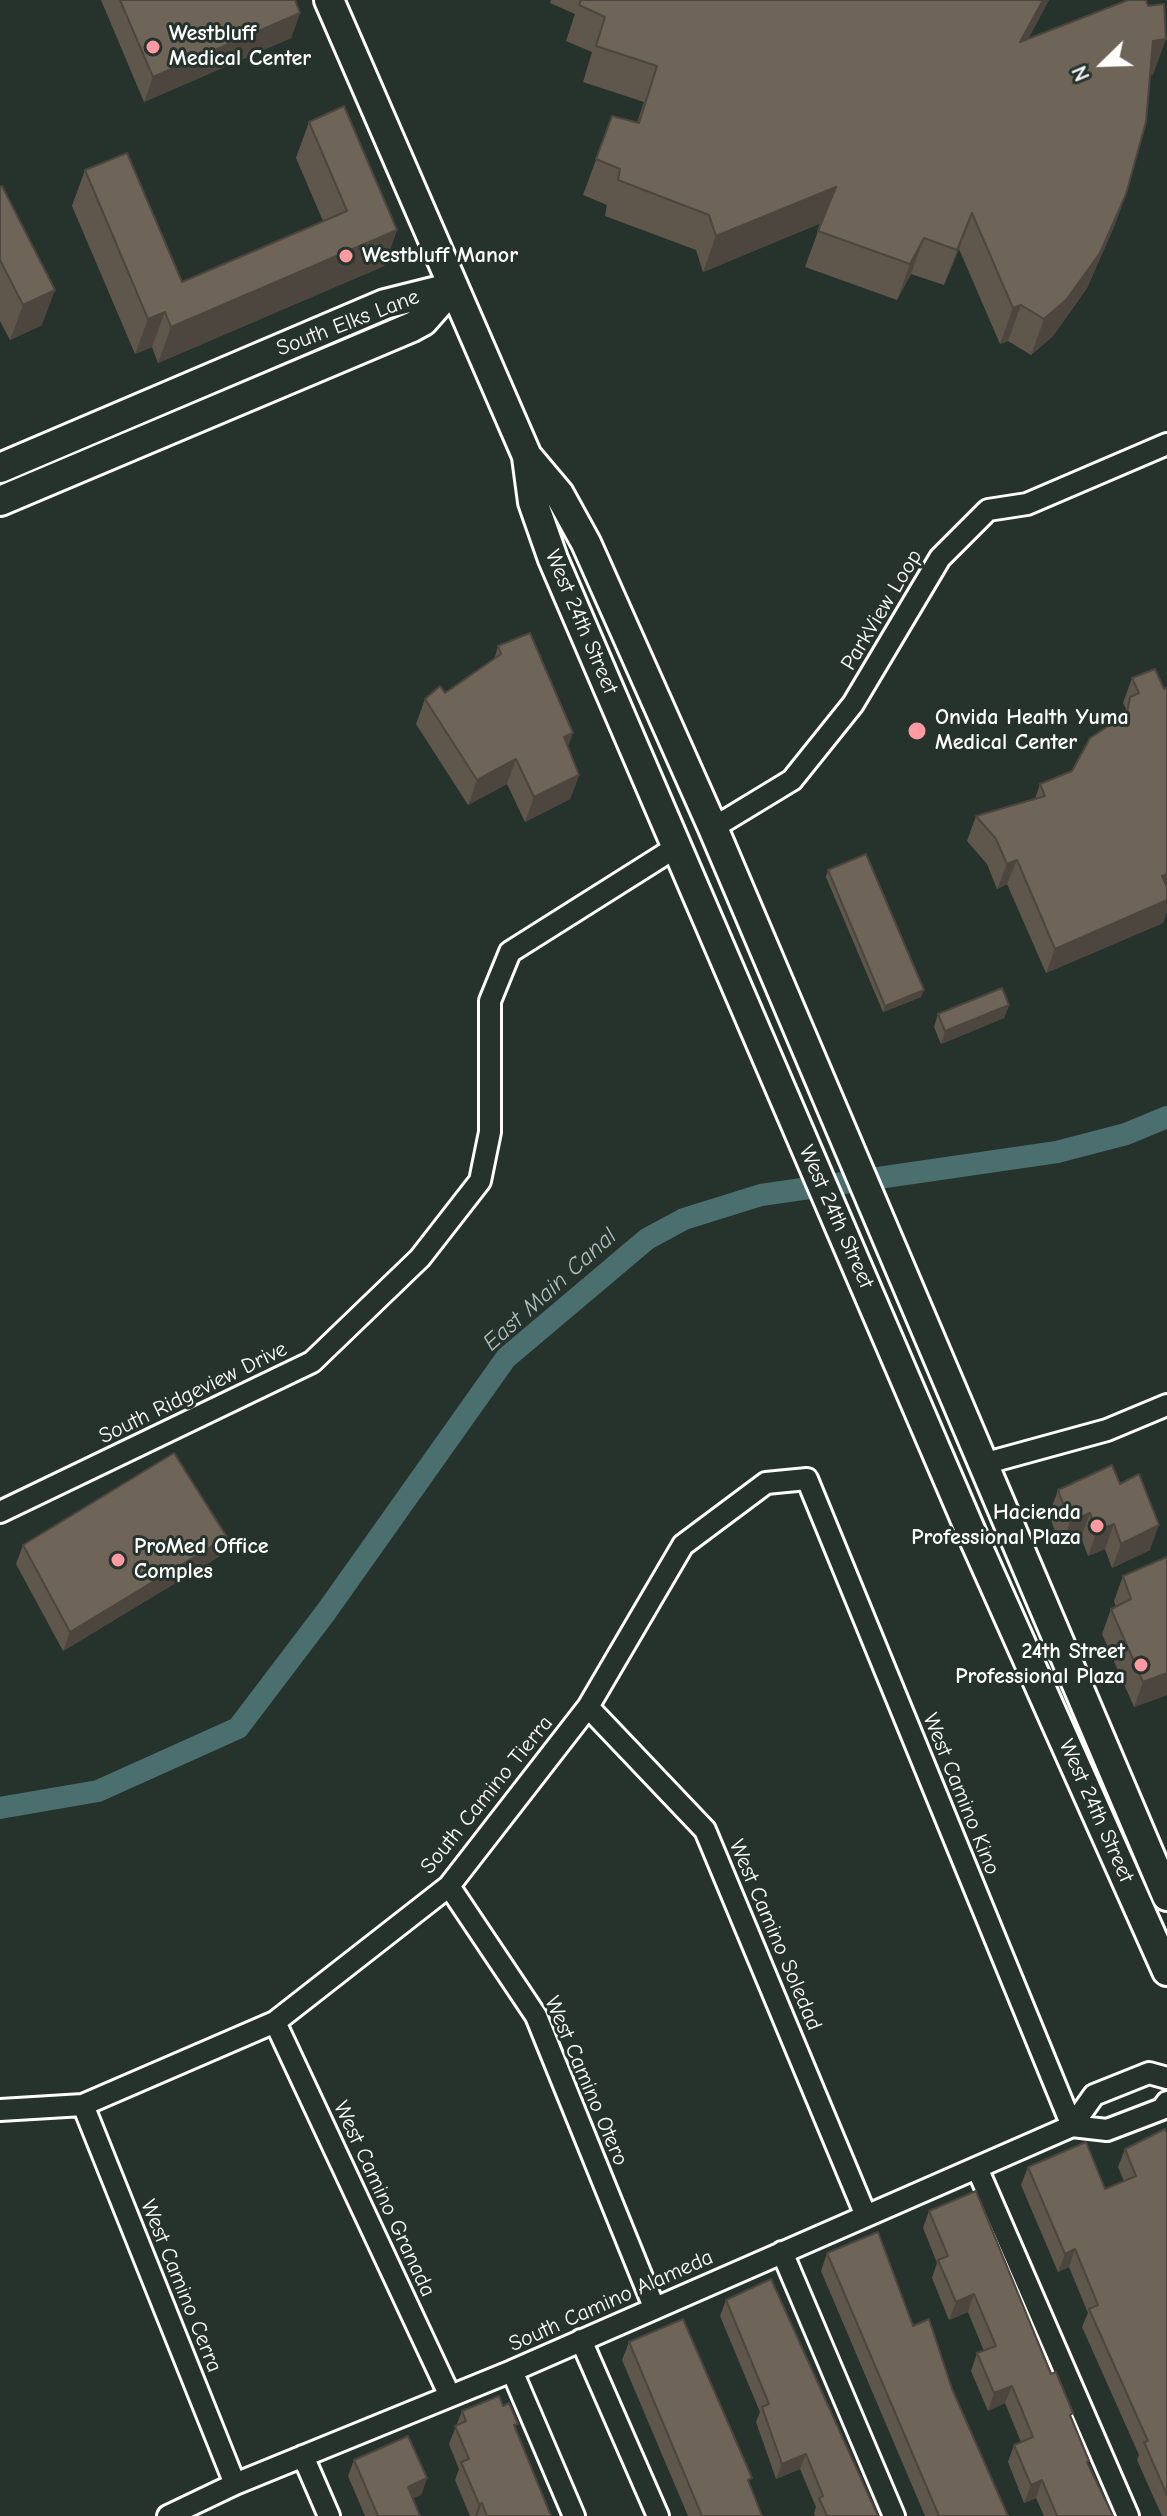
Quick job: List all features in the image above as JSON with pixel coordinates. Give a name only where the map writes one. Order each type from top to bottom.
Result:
[{"type":"main road","name":"West 24th Street","points":[[329,0],[527,456],[533,502],[553,559],[971,1532],[1161,1940],[1167,1971]]},
{"type":"main road","name":"South Elks Lane","points":[[0,468],[385,304],[453,287]]},
{"type":"main road","name":"South Elks Lane","points":[[0,501],[412,327],[423,321],[453,287]]},
{"type":"main road","name":"West 24th Street","points":[[527,456],[559,494],[586,543],[713,828],[1167,1896]]},
{"type":"main road","points":[[678,846],[713,828]]},
{"type":"main road","points":[[884,1328],[910,1354],[953,1450],[964,1462],[983,1464]]},
{"type":"street","name":"ParkView Loop","points":[[713,828],[792,780],[853,704],[940,558],[988,510],[1027,504],[1167,444]]},
{"type":"street","name":"South Ridgeview Drive","points":[[0,1512],[312,1362],[420,1258],[480,1181],[490,1132],[490,1001],[510,952],[678,846]]},
{"type":"street","points":[[983,1464],[1107,1430],[1167,1405]]},
{"type":"street","name":"South Camino Tierra","points":[[0,2110],[83,2105],[275,2022],[449,1886],[588,1707],[683,1545],[766,1483],[807,1479]]},
{"type":"street","name":"West Camino Kino","points":[[807,1479],[1072,2126]]},
{"type":"street","name":"West Camino Soledad","points":[[588,1707],[705,1830],[866,2216]]},
{"type":"street","name":"West Camino Otero","points":[[449,1886],[536,2016],[654,2307]]},
{"type":"street","name":"West Camino Granada","points":[[275,2022],[450,2396]]},
{"type":"street","name":"South Camino Alameda","points":[[1072,2126],[1094,2095],[1149,2073],[1167,2078]]},
{"type":"street","name":"West Camino Cerra","points":[[83,2105],[235,2484]]},
{"type":"street","name":"South Camino Alameda","points":[[168,2516],[235,2484],[512,2371],[1072,2126],[1107,2130],[1165,2111]]},
{"type":"street","points":[[977,2168],[1128,2516]]},
{"type":"street","points":[[782,2252],[894,2516]]},
{"type":"street","points":[[581,2340],[658,2516]]},
{"type":"street","points":[[512,2371],[574,2516]]},
{"type":"street","points":[[303,2456],[329,2516]]},
{"type":"building","points":[[120,0],[295,0],[300,13],[153,77]]},
{"type":"building","points":[[581,0],[1043,0],[1020,42],[1128,0],[1146,0],[1148,6],[1164,4],[1166,39],[1153,41],[1146,122],[1126,194],[1100,253],[1066,300],[1044,319],[1021,305],[1013,308],[972,213],[957,250],[924,238],[910,264],[818,231],[836,187],[716,236],[709,215],[618,180],[620,169],[596,159],[612,116],[639,123],[657,66],[596,46],[605,17],[579,5]]},
{"type":"building","points":[[344,106],[397,230],[171,327],[165,312],[148,319],[85,170],[127,153],[182,282],[347,211],[309,122]]},
{"type":"building","points":[[2,186],[55,290],[23,305],[0,260]]},
{"type":"building","points":[[530,633],[573,733],[564,737],[579,775],[534,797],[516,759],[477,780],[425,699],[440,686],[445,693],[501,654],[498,646]]},
{"type":"building","points":[[1155,669],[1164,689],[1167,687],[1167,874],[1162,876],[1167,887],[1167,900],[1055,949],[1017,860],[1007,864],[996,839],[976,816],[1045,796],[1040,784],[1072,771],[1090,738],[1127,714],[1130,697],[1139,693],[1132,678]]},
{"type":"building","points":[[866,854],[924,990],[885,1006],[828,870]]},
{"type":"building","points":[[1002,988],[1009,1005],[945,1031],[938,1014]]},
{"type":"building","name":"ProMed Office Comples","points":[[174,1453],[227,1537],[70,1632],[23,1545]]},
{"type":"building","points":[[1112,1465],[1120,1484],[1139,1474],[1159,1525],[1121,1544],[1114,1524],[1097,1531],[1090,1513],[1070,1522],[1058,1490]]},
{"type":"building","name":"24th Street Professional Plaza","points":[[1167,1557],[1167,1673],[1143,1682],[1111,1609],[1131,1599],[1123,1576]]},
{"type":"building","points":[[1165,2129],[1167,2495],[1144,2442],[1148,2441],[1089,2309],[1098,2305],[1075,2249],[1065,2254],[1028,2167],[1086,2142],[1105,2189],[1136,2176],[1125,2149]]},
{"type":"building","points":[[976,2191],[1051,2374],[1056,2372],[1073,2413],[1070,2415],[1087,2462],[1113,2516],[1057,2516],[1042,2480],[1031,2485],[1014,2445],[1033,2437],[1012,2386],[994,2393],[977,2353],[996,2346],[974,2294],[956,2302],[938,2260],[948,2256],[929,2211]]},
{"type":"building","points":[[878,2232],[913,2326],[929,2319],[952,2389],[1008,2516],[939,2516],[827,2253]]},
{"type":"building","points":[[771,2279],[878,2516],[827,2516],[819,2498],[823,2496],[806,2454],[782,2464],[762,2407],[769,2404],[726,2300]]},
{"type":"building","points":[[683,2319],[752,2478],[748,2480],[762,2516],[702,2516],[629,2342]]},
{"type":"building","points":[[499,2396],[503,2406],[509,2403],[518,2424],[514,2425],[551,2516],[487,2516],[482,2503],[479,2504],[461,2462],[469,2459],[455,2426],[466,2421],[462,2411]]},
{"type":"building","points":[[408,2436],[427,2478],[408,2487],[420,2516],[378,2516],[354,2460]]},
{"type":"waterway","name":"East Main Canal","points":[[0,1808],[98,1791],[238,1728],[326,1612],[506,1358],[647,1239],[684,1219],[761,1195],[1057,1152],[1126,1134],[1167,1117]]},
{"type":"place","name":"Westbluff Medical Center","points":[[153,47]]},
{"type":"place","name":"Westbluff Manor","points":[[346,256]]},
{"type":"place","name":"Onvida Health Yuma Medical Center","points":[[917,731]]},
{"type":"place","name":"Hacienda Professional Plaza","points":[[1097,1526]]},
{"type":"place","name":"ProMed Office Comples","points":[[118,1560]]},
{"type":"place","name":"24th Street Professional Plaza","points":[[1141,1665]]}]
